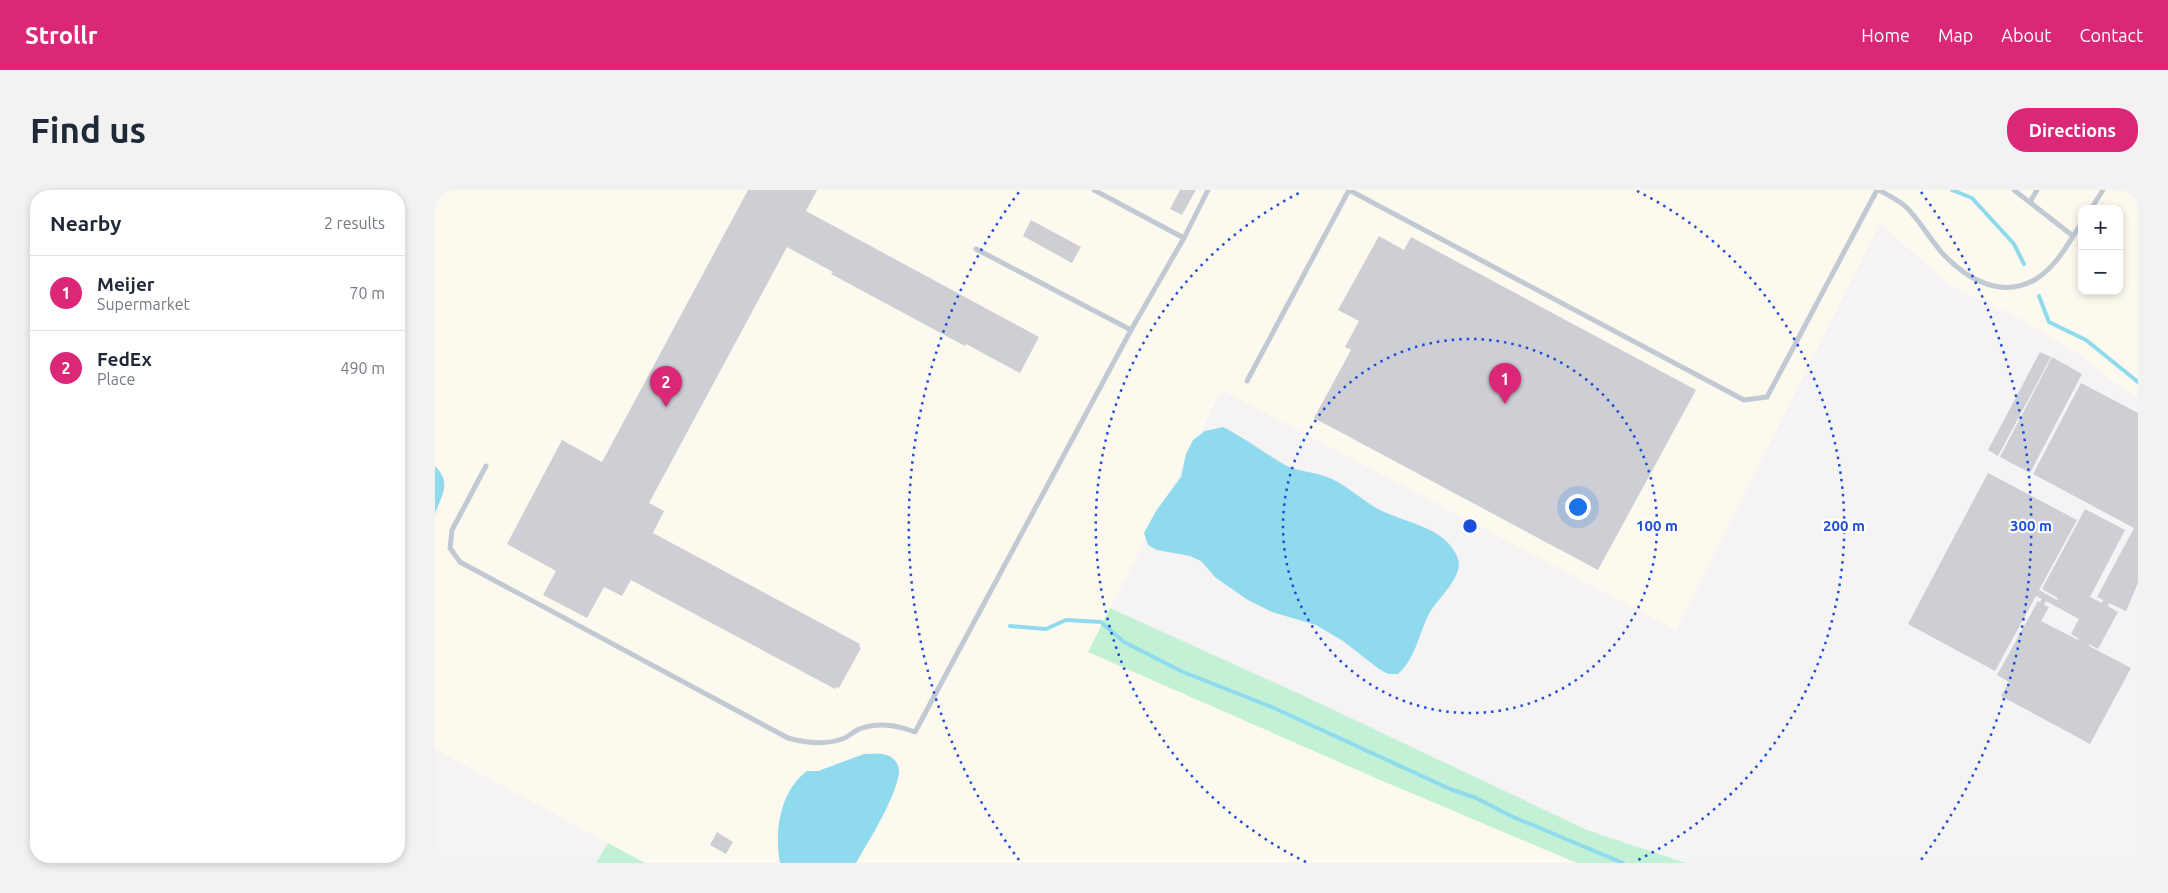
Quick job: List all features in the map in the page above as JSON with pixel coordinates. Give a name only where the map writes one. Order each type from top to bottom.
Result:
[{"type":"lane","points":[[1094,190],[1185,238]]},
{"type":"lane","points":[[486,466],[452,530],[450,548],[460,562],[788,738],[808,743],[826,742],[843,739],[857,730],[879,724],[900,726],[915,732],[1131,330],[1185,238],[1208,190]]},
{"type":"lane","points":[[1247,381],[1349,190],[1744,400],[1767,397],[1878,190],[1905,206],[1943,254],[1962,273],[1987,285],[2012,287],[2036,279],[2058,259],[2078,228]]},
{"type":"lane","points":[[2014,190],[2073,236]]},
{"type":"lane","points":[[2030,202],[2037,190]]},
{"type":"lane","points":[[2094,205],[2103,190]]},
{"type":"lane","points":[[975,249],[1131,330]]},
{"type":"shaded area","points":[[435,190],[2138,190],[2138,397],[2115,383],[2080,355],[2020,319],[1948,284],[1880,223],[1676,630],[1222,390],[1088,652],[1378,779],[1577,863],[645,863],[435,749]]},
{"type":"green space","points":[[1110,608],[1304,696],[1587,830],[1686,863],[1577,863],[1378,779],[1088,652]]},
{"type":"green space","points":[[608,843],[645,863],[596,863]]},
{"type":"water","points":[[1223,427],[1285,465],[1332,479],[1380,510],[1424,527],[1445,540],[1453,548],[1458,559],[1457,573],[1429,614],[1413,654],[1398,674],[1388,674],[1379,669],[1343,641],[1316,625],[1272,612],[1248,600],[1216,578],[1201,561],[1190,556],[1157,550],[1148,545],[1144,533],[1156,511],[1181,477],[1186,454],[1193,440],[1205,431]]},
{"type":"water","points":[[435,466],[443,478],[444,489],[435,514]]},
{"type":"water","points":[[864,754],[888,755],[896,762],[899,773],[888,806],[856,863],[780,863],[778,838],[781,812],[785,800],[798,779],[807,771],[818,771]]},
{"type":"building","points":[[748,190],[817,190],[806,211],[1039,337],[1020,373],[966,344],[965,346],[831,274],[833,272],[787,247],[649,503],[664,511],[653,533],[860,644],[861,648],[839,688],[835,689],[631,580],[622,596],[604,587],[587,618],[543,595],[556,571],[507,544],[562,440],[602,462]]},
{"type":"building","points":[[1180,190],[1196,190],[1182,215],[1170,209]]},
{"type":"building","points":[[1031,220],[1081,247],[1072,263],[1023,236]]},
{"type":"building","points":[[1379,236],[1404,250],[1411,237],[1696,390],[1598,570],[1314,418],[1351,350],[1345,347],[1359,321],[1338,310]]},
{"type":"building","points":[[2040,352],[2051,357],[1998,456],[1988,450]]},
{"type":"building","points":[[2052,357],[2082,374],[2030,473],[2000,457]]},
{"type":"building","points":[[2081,383],[2138,413],[2138,583],[2126,611],[2109,603],[2108,606],[2118,612],[2098,649],[2089,644],[2089,646],[2131,668],[2090,744],[2001,696],[2009,682],[1997,675],[2038,601],[2040,602],[2042,599],[2036,596],[1995,671],[1908,624],[1988,473],[2077,520],[2039,590],[2057,600],[2058,598],[2042,589],[2085,509],[2125,530],[2090,597],[2102,603],[2103,600],[2097,597],[2134,528],[2033,474]],"holes":[[[2046,601],[2079,619],[2071,634],[2078,640],[2041,621],[2049,607],[2044,605]]]},
{"type":"building","points":[[717,832],[733,842],[726,854],[710,845]]},
{"type":"waterway","points":[[1952,190],[1972,198],[2014,244],[2024,264]]},
{"type":"waterway","points":[[2039,296],[2049,322],[2086,340],[2138,382]]},
{"type":"waterway","points":[[1010,626],[1046,629],[1066,620],[1101,622],[1124,642],[1183,672],[1274,708],[1450,789],[1476,798],[1511,816],[1623,863]]},
{"type":"place","name":"Meijer","points":[[1505,404]]},
{"type":"place","name":"FedEx","points":[[666,407]]}]
